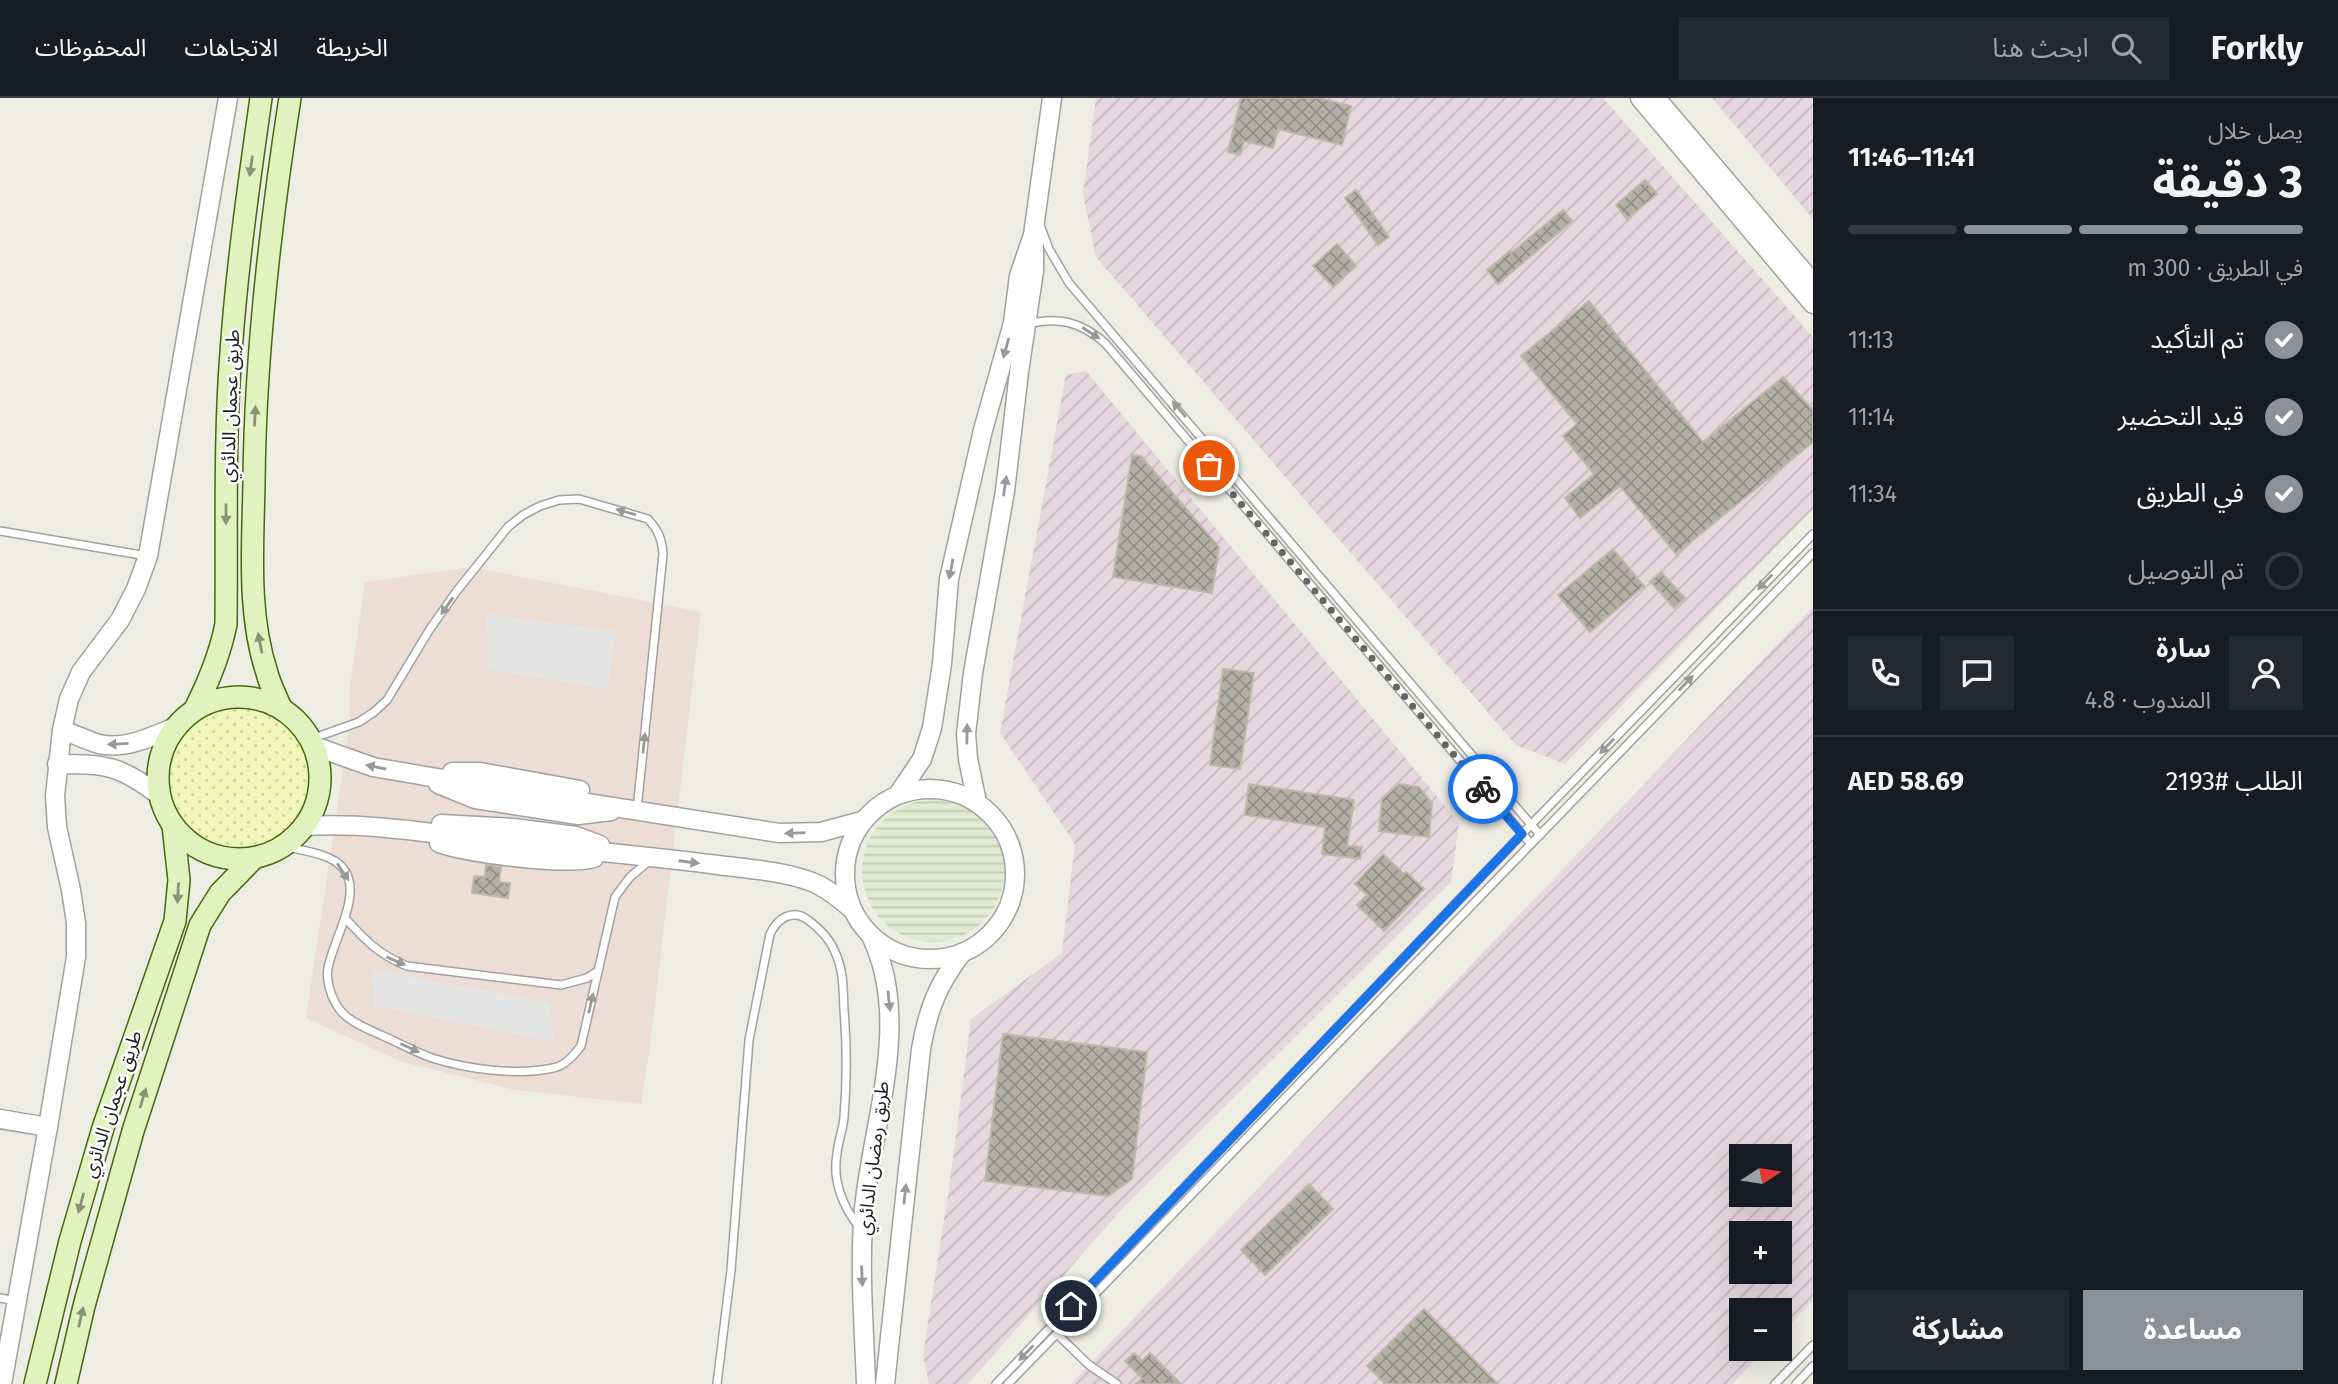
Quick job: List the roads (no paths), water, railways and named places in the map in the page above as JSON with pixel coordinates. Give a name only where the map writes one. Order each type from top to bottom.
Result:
[{"type":"main road","name":"طريق عجمان الدائري","points":[[195,709],[217,662],[226,624],[226,450],[230,354],[239,258],[261,98]]},
{"type":"main road","name":"طريق عجمان الدائري","points":[[281,708],[267,673],[253,591],[254,443],[266,261],[290,98]]},
{"type":"main road","points":[[253,697],[281,708],[298,721],[312,743],[319,766],[320,788],[314,808],[304,826],[282,846],[254,858],[231,859],[209,853],[189,842],[173,825],[160,796],[158,772],[163,748],[175,727],[195,709],[223,698],[253,697]]},
{"type":"main road","name":"طريق عجمان الدائري","points":[[35,1384],[86,1184],[121,1071],[174,921],[179,880],[173,825]]},
{"type":"main road","name":"طريق عجمان الدائري","points":[[66,1384],[84,1306],[133,1131],[200,925],[220,893],[254,858]]},
{"type":"street","points":[[2,1384],[8,1300],[48,1127],[76,957],[76,923],[57,827],[55,796],[62,730],[69,699],[81,672],[120,620],[136,589],[148,556],[228,98]]},
{"type":"street","points":[[977,802],[966,734],[1027,324],[1034,271],[1033,234],[1052,98]]},
{"type":"street","points":[[1640,98],[1813,304]]},
{"type":"street","points":[[1656,98],[1813,284]]},
{"type":"street","points":[[899,793],[922,759],[932,728],[942,664],[949,579],[959,530],[1011,331],[1019,275],[1033,234]]},
{"type":"street","points":[[62,730],[100,744],[119,746],[138,742],[175,727]]},
{"type":"street","points":[[312,743],[341,757],[416,774],[475,799],[578,815],[631,809]]},
{"type":"street","points":[[57,764],[97,764],[114,768],[145,783],[160,796]]},
{"type":"street","points":[[416,774],[466,771],[520,778],[587,792],[631,809],[779,833],[821,832],[862,821]]},
{"type":"street","points":[[304,826],[333,824],[403,829],[453,824],[513,828],[576,836],[616,852],[795,877],[830,891],[852,909],[871,936],[891,950],[914,958],[939,959],[962,953],[985,940],[1002,920],[1013,895],[1015,869],[1010,843],[996,820],[977,802],[952,791],[939,789],[925,788],[899,793],[878,804],[862,821],[850,841],[845,863],[845,887],[852,909]]},
{"type":"street","points":[[403,829],[455,848],[509,856],[585,860],[616,852]]},
{"type":"street","name":"طريق رمضان الدائري","points":[[866,1384],[862,1231],[889,1047],[890,1012],[887,980],[871,936]]},
{"type":"street","name":"طريق رمضان الدائري","points":[[885,1384],[921,1049],[937,988],[962,953]]},
{"type":"street","points":[[0,1119],[48,1127]]},
{"type":"lane","points":[[1036,212],[1049,249],[1069,283],[1540,835]]},
{"type":"lane","points":[[1027,324],[1043,320],[1077,324],[1105,343],[1531,844]]},
{"type":"lane","points":[[312,743],[359,722],[387,699],[456,592],[516,521],[540,506],[559,500],[579,499],[648,520],[656,528],[662,541],[663,554],[631,809]]},
{"type":"lane","points":[[0,531],[148,556]]},
{"type":"lane","points":[[996,1384],[1531,824],[1813,534]]},
{"type":"lane","points":[[1008,1384],[1813,553]]},
{"type":"lane","points":[[282,846],[325,856],[336,862],[350,883],[351,896],[328,969],[330,988],[337,1006],[349,1020],[430,1058],[470,1068],[510,1071],[554,1068],[573,1057],[581,1046],[615,897],[630,877],[656,857]]},
{"type":"lane","points":[[716,1384],[731,1270],[751,1021],[770,934],[774,924],[783,917],[804,917],[822,932],[835,950],[842,972],[847,1077],[844,1123],[836,1153],[836,1169],[838,1188],[845,1205],[862,1231]]},
{"type":"lane","points":[[345,918],[373,948],[388,958],[407,965],[561,985],[587,978],[598,971]]},
{"type":"lane","points":[[1058,1335],[1088,1365],[1117,1384]]},
{"type":"lane","points":[[1775,1384],[1813,1345]]},
{"type":"lane","points":[[1796,1384],[1813,1366]]}]
